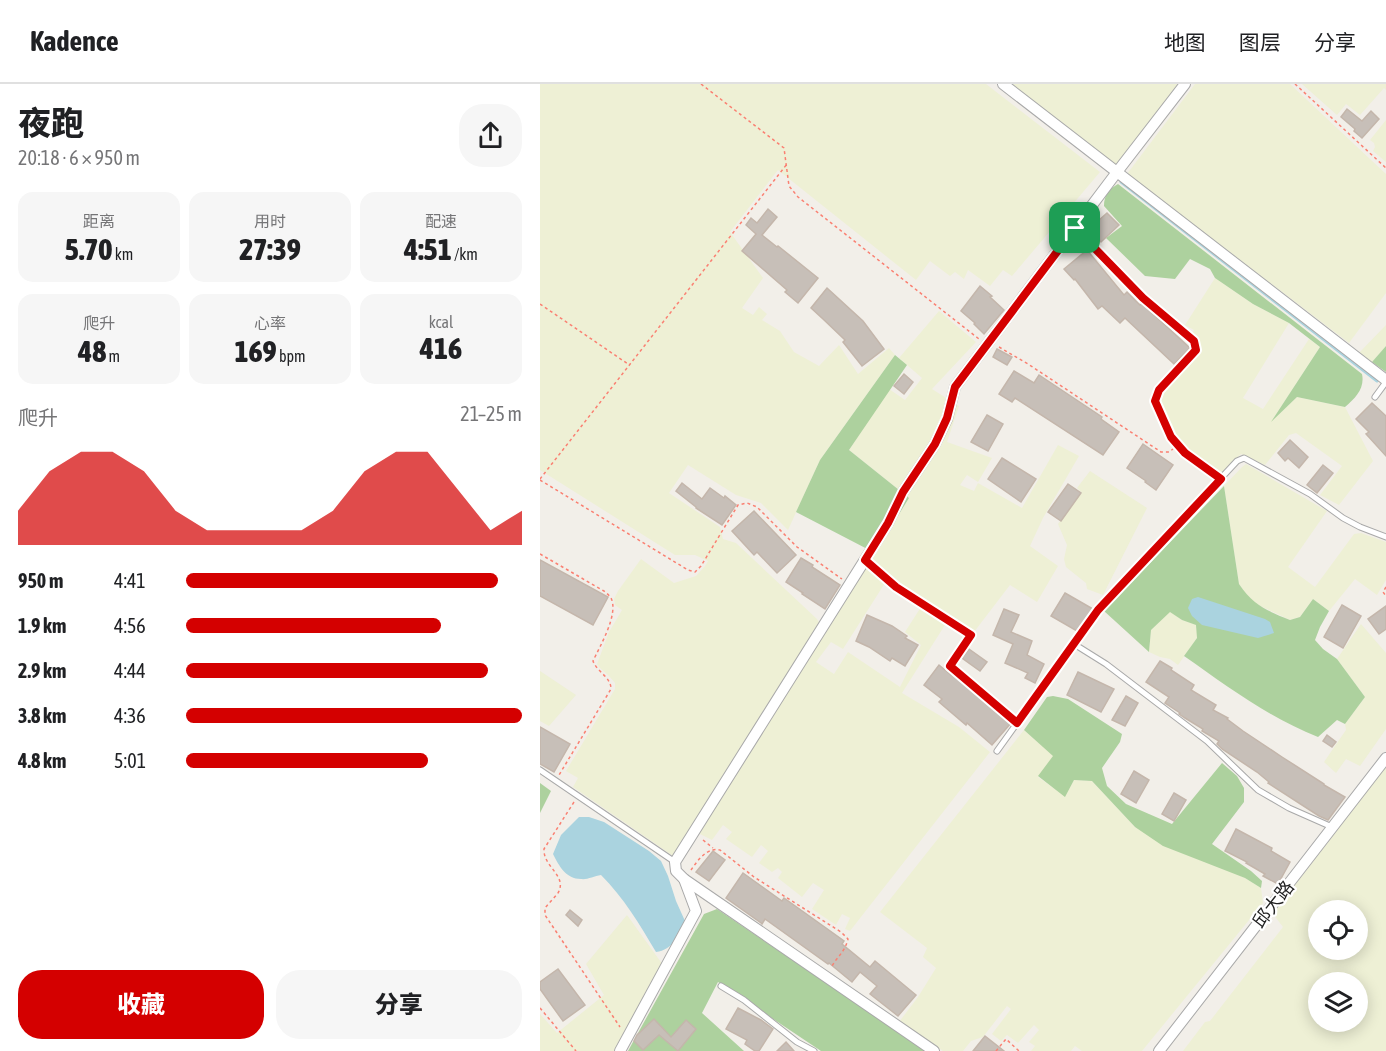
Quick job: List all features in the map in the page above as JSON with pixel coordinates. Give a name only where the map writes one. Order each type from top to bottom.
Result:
[{"type":"street","points":[[1003,84],[1386,381]]},
{"type":"street","points":[[934,1051],[684,879],[676,871],[675,862],[865,560],[888,523],[903,492],[935,444],[947,418],[955,387],[1185,84]]},
{"type":"street","name":"邱大路","points":[[1159,1051],[1386,758]]},
{"type":"street","points":[[620,1051],[696,911],[684,879]]},
{"type":"lane","points":[[1075,228],[1143,298],[1194,341],[1196,350],[1159,390],[1155,401],[1171,437],[1185,453],[1221,479]]},
{"type":"lane","points":[[1375,397],[1386,381]]},
{"type":"lane","points":[[997,751],[1098,610],[1238,461],[1244,458],[1310,494],[1343,518],[1386,537]]},
{"type":"lane","points":[[1074,644],[1106,664],[1208,741],[1258,790],[1289,808],[1332,827]]},
{"type":"lane","points":[[540,770],[675,862]]},
{"type":"lane","points":[[721,986],[744,1000],[797,1042],[814,1051]]},
{"type":"path","points":[[701,84],[784,148],[789,186],[798,198],[988,343],[1028,364],[1161,452],[1169,452],[1178,445]]},
{"type":"path","points":[[1295,84],[1386,168]]},
{"type":"path","points":[[787,164],[540,479],[688,570],[695,572],[701,566],[738,505],[747,503],[757,507],[797,547],[849,584]]},
{"type":"path","points":[[540,304],[629,365]]},
{"type":"path","points":[[540,554],[604,591],[611,598],[613,613],[593,661],[596,668],[610,681],[611,688],[555,781]]},
{"type":"path","points":[[865,560],[896,587],[971,635],[950,666],[1017,723]]},
{"type":"path","points":[[1386,587],[1383,592],[1386,596]]},
{"type":"path","points":[[578,796],[544,849],[543,856],[561,883],[559,891],[545,908],[545,915],[627,1038]]},
{"type":"path","points":[[693,832],[714,849]]},
{"type":"path","points":[[684,879],[709,850],[720,850],[754,877],[841,932],[848,939],[845,950],[831,967],[827,978]]},
{"type":"path","points":[[540,1008],[576,1051]]},
{"type":"path","points":[[996,1051],[1006,1039],[1019,1051]]},
{"type":"green space","points":[[540,84],[986,84],[1100,172],[1012,276],[1003,270],[990,286],[968,270],[964,279],[955,272],[950,276],[930,261],[916,280],[778,170],[730,232],[763,278],[742,308],[753,315],[759,307],[767,314],[762,320],[780,331],[794,352],[819,366],[839,345],[858,374],[889,348],[895,355],[820,460],[788,530],[761,503],[736,495],[688,465],[669,493],[720,527],[723,539],[736,543],[817,619],[825,632],[909,498],[849,450],[889,389],[905,400],[922,378],[899,358],[939,311],[976,342],[932,389],[959,406],[947,442],[992,458],[978,482],[967,475],[960,485],[974,491],[978,483],[1022,508],[1058,445],[1079,456],[1043,518],[1030,546],[1058,566],[1037,602],[1010,585],[974,632],[950,617],[902,693],[959,727],[990,752],[850,931],[845,929],[850,918],[842,914],[836,925],[812,909],[824,890],[813,883],[802,897],[778,878],[782,872],[778,868],[772,872],[759,863],[768,851],[761,845],[752,857],[726,839],[732,832],[723,825],[712,840],[690,829],[673,856],[573,787],[578,778],[566,771],[615,689],[615,683],[597,664],[609,632],[622,610],[615,605],[614,599],[618,591],[641,559],[674,583],[696,576],[708,561],[695,555],[675,555],[540,470]],"holes":[[[885,583],[921,607],[905,632],[921,645],[900,687],[848,652],[834,674],[816,662],[831,642],[843,649]]]},
{"type":"green space","points":[[1010,84],[1180,84],[1117,167]]},
{"type":"green space","points":[[1195,84],[1290,84],[1386,174],[1386,293],[1349,343],[1127,174]]},
{"type":"green space","points":[[1302,84],[1386,84],[1386,90],[1384,88],[1360,115],[1346,104],[1337,115]]},
{"type":"green space","points":[[1386,120],[1386,162],[1373,151],[1374,143],[1370,140]]},
{"type":"green space","points":[[1118,184],[1362,374],[1361,388],[1353,400],[1345,407],[1297,397],[1271,422],[1320,347],[1289,323],[1253,304],[1215,278],[1210,269],[1190,259],[1175,279],[1145,276],[1106,238],[1122,226],[1104,206],[1108,193]]},
{"type":"green space","points":[[1215,278],[1253,304],[1289,323],[1243,398],[1263,409],[1309,339],[1320,347],[1273,419],[1297,397],[1345,407],[1373,461],[1339,505],[1320,495],[1342,466],[1296,433],[1289,435],[1265,465],[1241,454],[1220,474],[1215,473],[1195,456],[1171,430],[1158,401],[1160,392],[1195,354],[1198,346],[1196,340],[1191,336],[1194,330],[1185,325]]},
{"type":"green space","points":[[1386,325],[1386,346],[1372,362],[1359,353]]},
{"type":"green space","points":[[1386,346],[1386,372],[1372,362]]},
{"type":"green space","points":[[895,355],[907,365],[849,450],[909,498],[875,553],[796,512],[820,460]]},
{"type":"green space","points":[[1246,464],[1327,511],[1288,567],[1315,587],[1354,534],[1361,533],[1386,542],[1386,580],[1377,595],[1355,579],[1329,611],[1313,599],[1300,617],[1290,620],[1256,604],[1247,596],[1239,584],[1224,486]]},
{"type":"green space","points":[[1090,471],[1147,508],[1103,595],[1087,589],[1086,583],[1066,567],[1064,559],[1067,545],[1058,524],[1081,492],[1077,488]]},
{"type":"green space","points":[[1224,486],[1239,584],[1250,598],[1261,606],[1290,620],[1300,617],[1313,599],[1329,611],[1315,640],[1337,659],[1365,697],[1345,724],[1337,720],[1318,737],[1265,711],[1184,656],[1197,638],[1196,625],[1170,612],[1151,630],[1149,652],[1104,611]]},
{"type":"green space","points":[[1170,611],[1182,620],[1197,625],[1197,638],[1178,665],[1170,659],[1149,652],[1151,630]]},
{"type":"green space","points":[[1361,624],[1386,653],[1386,729],[1360,766],[1346,759],[1336,773],[1324,762],[1346,730],[1345,724],[1365,697],[1337,659]]},
{"type":"green space","points":[[540,671],[576,695],[549,726],[540,721]]},
{"type":"green space","points":[[1047,697],[1068,699],[1122,734],[1120,742],[1102,768],[1107,786],[1126,804],[1172,824],[1222,763],[1237,776],[1244,788],[1244,802],[1212,844],[1251,871],[1262,881],[1261,888],[1245,878],[1163,846],[1135,827],[1092,781],[1074,780],[1065,797],[1038,776],[1053,756],[1024,730]]},
{"type":"green space","points":[[1024,730],[1054,756],[1038,777],[1065,796],[1074,780],[1092,781],[1135,827],[1245,878],[1261,888],[1263,903],[1142,1051],[1082,1051],[1075,1046],[1071,1051],[1031,1051],[1035,1046],[1029,1042],[1039,1030],[1034,1025],[1018,1043],[1007,1035],[1001,1041],[992,1034],[1011,1009],[1007,1006],[983,1037],[971,1041],[963,1051],[943,1051],[899,1022],[936,968],[923,957],[927,948],[880,912]]},
{"type":"green space","points":[[1386,766],[1386,1051],[1183,1051],[1205,1022],[1210,1021],[1283,927],[1273,914]]},
{"type":"green space","points":[[540,783],[551,791],[540,813]]},
{"type":"green space","points":[[717,909],[927,1051],[821,1051],[718,982],[702,1013],[744,1051],[628,1051],[704,914]]},
{"type":"green space","points":[[627,915],[663,965],[622,1051],[540,1051],[540,1014],[557,1033],[604,995],[586,964]]},
{"type":"water","points":[[1198,597],[1265,619],[1270,622],[1274,633],[1258,638],[1202,625],[1192,616],[1188,608],[1192,599]]},
{"type":"water","points":[[579,817],[589,817],[604,822],[661,861],[685,921],[678,936],[667,948],[656,952],[624,902],[601,875],[586,879],[571,877],[561,867],[553,854],[561,835]]},
{"type":"building","points":[[1347,109],[1362,121],[1371,111],[1379,119],[1362,138],[1341,117]]},
{"type":"building","points":[[768,209],[777,217],[762,235],[818,278],[798,303],[785,292],[787,290],[742,251],[756,234],[746,225],[751,218],[757,223]]},
{"type":"building","points":[[1107,213],[1119,225],[1101,242],[1089,229]]},
{"type":"building","points":[[1087,250],[1124,295],[1127,292],[1140,305],[1142,304],[1190,348],[1174,364],[1125,318],[1120,323],[1102,306],[1098,309],[1075,279],[1064,269]]},
{"type":"building","points":[[980,286],[1004,310],[984,334],[961,311]]},
{"type":"building","points":[[827,288],[863,321],[884,349],[862,366],[843,342],[845,340],[811,308]]},
{"type":"building","points":[[997,349],[1012,357],[1007,365],[993,357]]},
{"type":"building","points":[[1014,371],[1034,383],[1039,375],[1102,417],[1101,419],[1119,432],[1103,455],[1015,398],[1012,402],[999,394]]},
{"type":"building","points":[[904,374],[913,382],[904,394],[894,386]]},
{"type":"building","points":[[1372,403],[1386,416],[1386,456],[1366,434],[1369,432],[1356,419]]},
{"type":"building","points":[[987,415],[1003,424],[988,451],[971,442]]},
{"type":"building","points":[[1290,440],[1308,457],[1299,468],[1288,458],[1285,461],[1278,453]]},
{"type":"building","points":[[1143,444],[1173,465],[1156,490],[1127,468]]},
{"type":"building","points":[[1002,458],[1036,479],[1021,502],[988,479]]},
{"type":"building","points":[[1323,465],[1333,473],[1317,493],[1307,485]]},
{"type":"building","points":[[682,483],[702,499],[710,488],[736,505],[722,525],[676,491]]},
{"type":"building","points":[[1068,484],[1081,493],[1061,521],[1048,512]]},
{"type":"building","points":[[754,511],[796,555],[777,573],[757,552],[754,555],[732,531]]},
{"type":"building","points":[[801,558],[840,585],[825,609],[786,582]]},
{"type":"building","points":[[540,560],[608,597],[593,625],[540,596]]},
{"type":"building","points":[[1065,593],[1093,609],[1077,631],[1051,616]]},
{"type":"building","points":[[1342,605],[1361,616],[1343,648],[1324,637]]},
{"type":"building","points":[[1386,606],[1386,629],[1379,634],[1368,619]]},
{"type":"building","points":[[1004,609],[1019,615],[1011,632],[1032,641],[1027,655],[1044,664],[1035,683],[1025,678],[1028,673],[1005,663],[1013,644],[993,635]]},
{"type":"building","points":[[867,615],[892,626],[907,636],[905,638],[918,645],[905,666],[892,658],[890,661],[856,641]]},
{"type":"building","points":[[969,649],[987,662],[980,671],[962,658]]},
{"type":"building","points":[[1160,661],[1194,685],[1191,690],[1216,705],[1213,710],[1345,797],[1328,820],[1268,783],[1257,772],[1222,749],[1217,744],[1219,741],[1165,703],[1169,697],[1146,682]]},
{"type":"building","points":[[939,665],[951,675],[952,673],[1011,723],[992,745],[939,702],[942,699],[924,685]]},
{"type":"building","points":[[1078,672],[1114,689],[1101,712],[1067,695]]},
{"type":"building","points":[[1126,696],[1138,703],[1125,726],[1112,720]]},
{"type":"building","points":[[540,727],[570,744],[554,772],[540,764]]},
{"type":"building","points":[[1327,735],[1336,742],[1332,747],[1323,741]]},
{"type":"building","points":[[1134,771],[1149,780],[1136,803],[1121,794]]},
{"type":"building","points":[[1174,793],[1186,800],[1174,821],[1162,814]]},
{"type":"building","points":[[1236,829],[1272,848],[1271,851],[1290,862],[1278,884],[1263,876],[1265,874],[1247,862],[1225,851]]},
{"type":"building","points":[[713,851],[725,860],[709,881],[696,872]]},
{"type":"building","points":[[743,873],[782,901],[784,898],[844,941],[842,944],[870,967],[875,961],[916,995],[898,1016],[870,994],[877,986],[860,972],[852,982],[829,963],[765,919],[762,924],[726,898]]},
{"type":"building","points":[[570,910],[582,920],[578,926],[566,915]]},
{"type":"building","points":[[558,969],[585,1005],[563,1021],[540,989],[540,982]]},
{"type":"building","points":[[738,1008],[773,1029],[759,1051],[745,1044],[747,1040],[726,1029]]},
{"type":"building","points":[[654,1019],[671,1037],[686,1020],[696,1029],[678,1051],[659,1035],[643,1050],[634,1041],[637,1035]]},
{"type":"building","points":[[985,1036],[1004,1051],[973,1051]]},
{"type":"building","points":[[786,1042],[794,1051],[777,1051]]},
{"type":"waterway","points":[[1121,182],[1377,381]]},
{"type":"route","points":[[1075,228],[1143,298],[1194,341],[1196,350],[1159,390],[1155,401],[1171,437],[1185,453],[1221,479],[1098,610],[1017,723],[950,666],[971,635],[896,587],[865,560],[888,523],[903,492],[935,444],[947,418],[955,387],[1075,228]]}]
